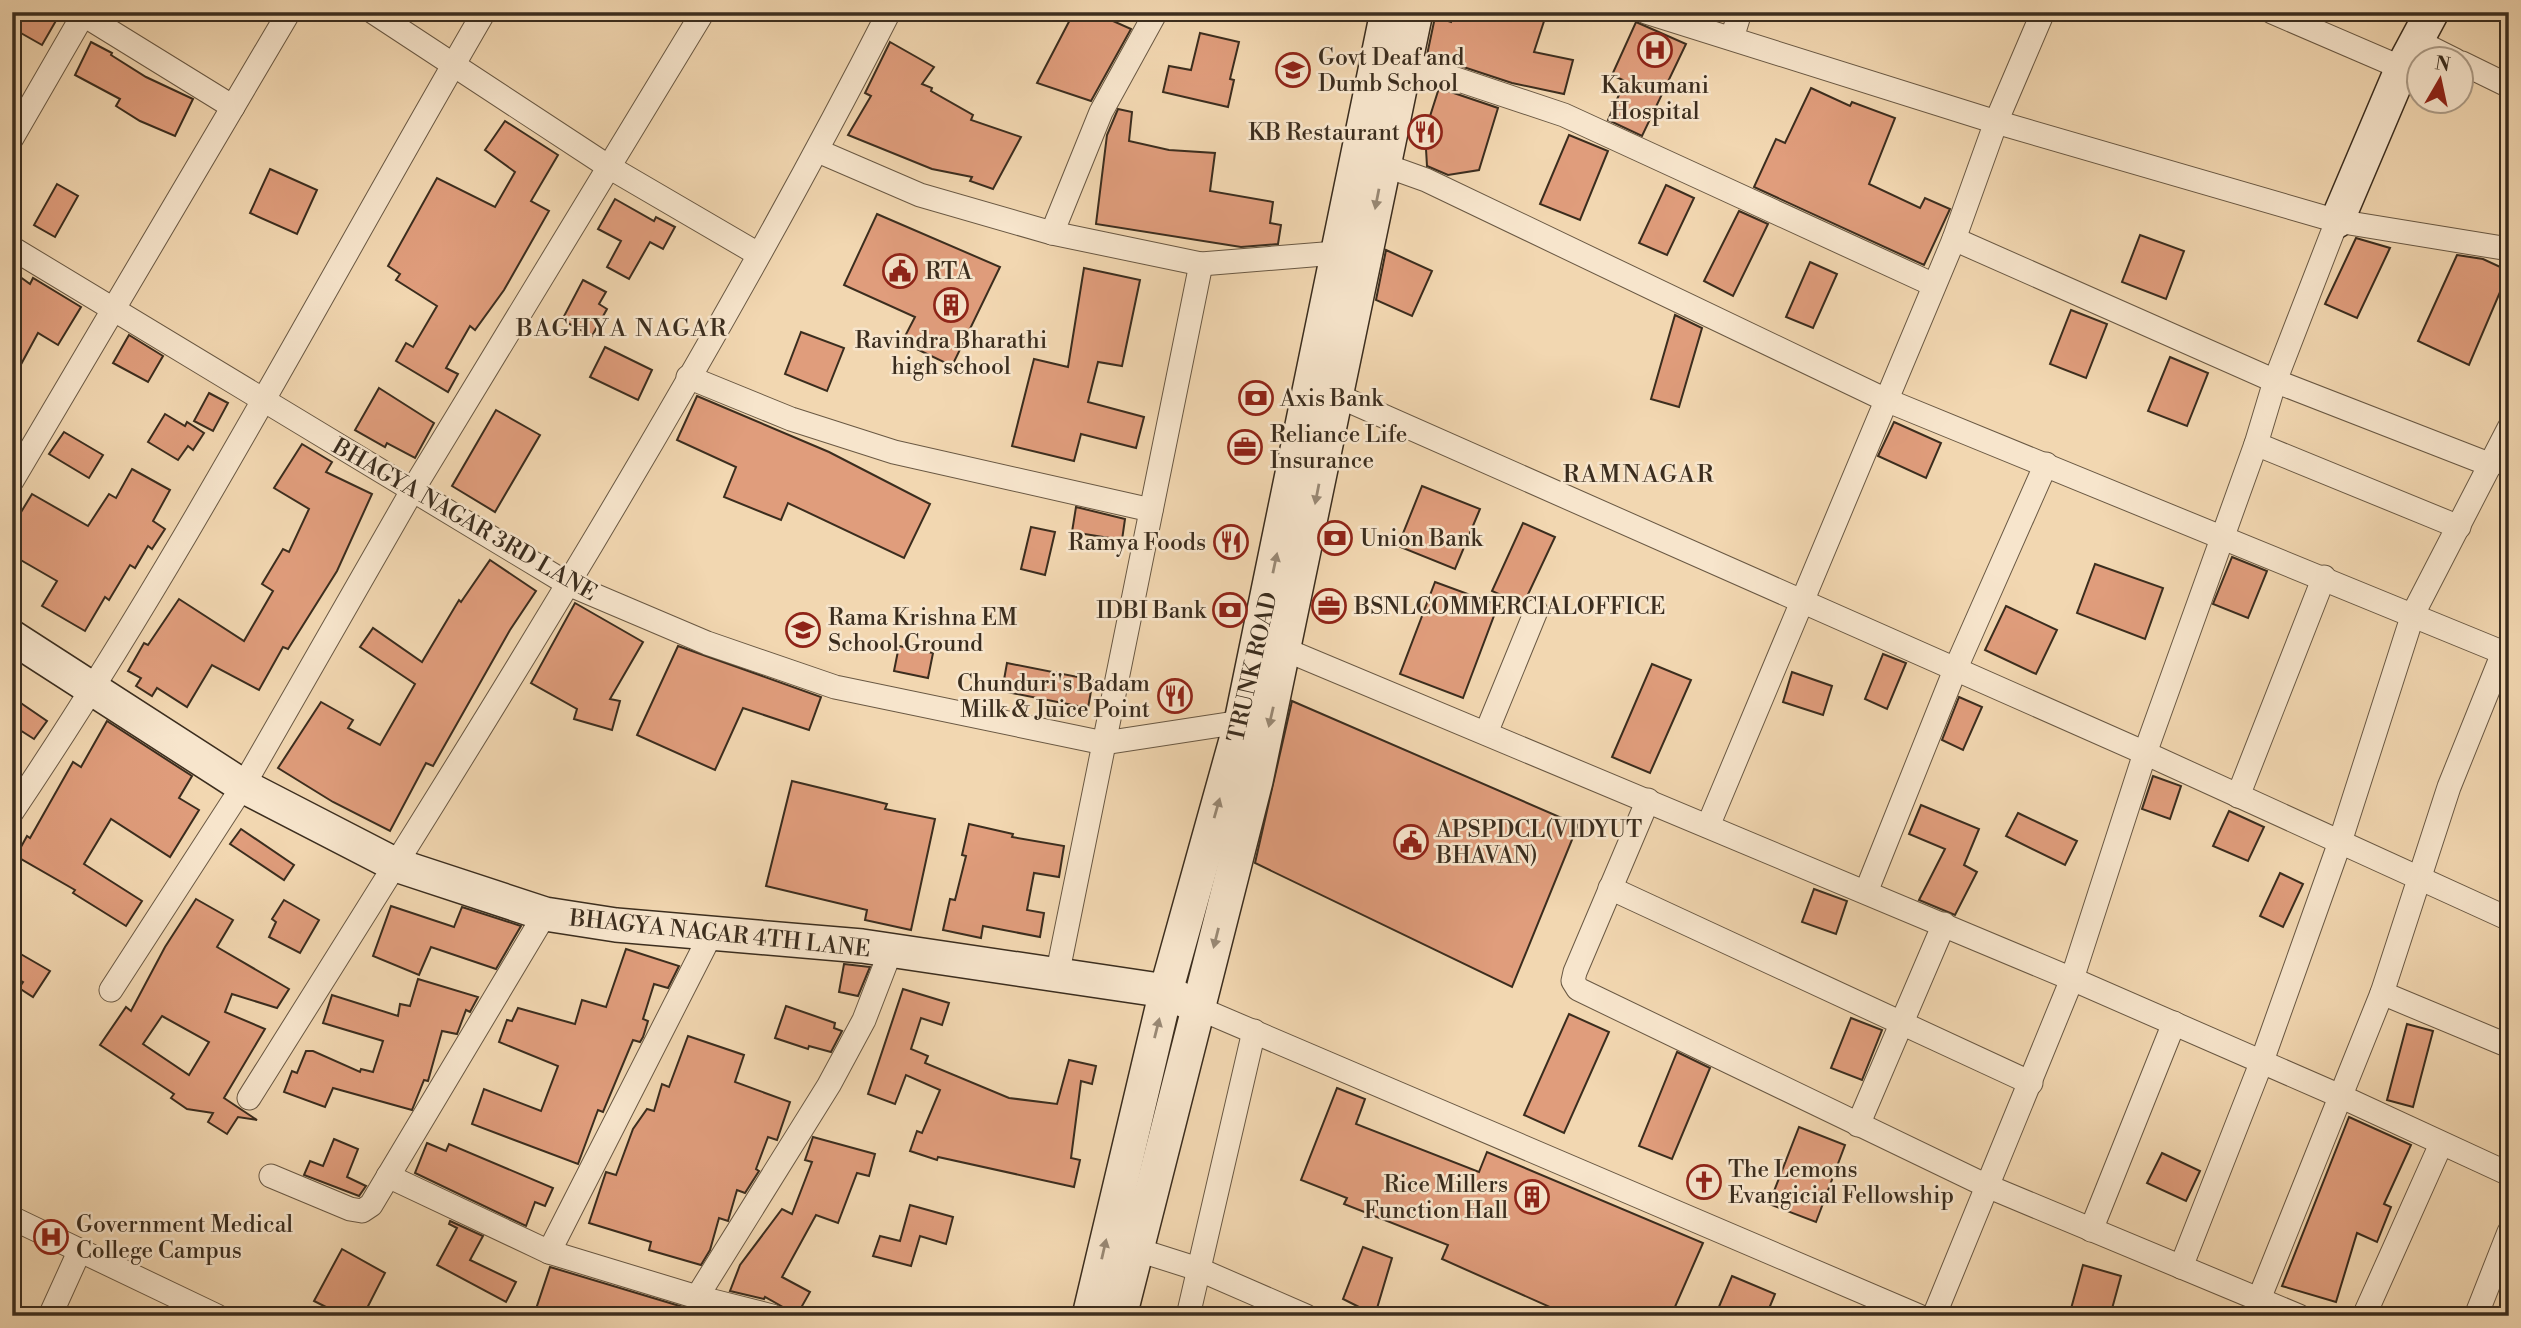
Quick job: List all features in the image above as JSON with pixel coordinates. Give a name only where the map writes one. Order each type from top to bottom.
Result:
[{"type":"main road","name":"TRUNK ROAD","points":[[1089,1316],[1166,991],[1241,722],[1351,257],[1387,12]]},
{"type":"main road","points":[[1120,1316],[1256,781],[1286,650],[1338,396],[1351,257],[1384,165],[1416,12]]},
{"type":"main road","points":[[2337,220],[2417,40]]},
{"type":"main road","name":"BHAGYA NAGAR 4TH LANE","points":[[12,637],[243,786],[396,865],[545,914],[616,925],[891,950],[1166,991],[1198,1008]]},
{"type":"street","points":[[12,481],[289,12]]},
{"type":"street","points":[[373,12],[609,167],[758,254]]},
{"type":"street","points":[[12,812],[94,690],[265,402],[484,12]]},
{"type":"street","points":[[111,990],[243,786],[412,491],[703,12]]},
{"type":"street","points":[[249,1098],[568,584],[818,151],[889,12]]},
{"type":"street","points":[[1052,233],[1101,112],[1156,12]]},
{"type":"street","points":[[1646,12],[1996,122],[2337,220],[2509,249]]},
{"type":"street","points":[[1732,38],[1740,12]]},
{"type":"street","points":[[1708,826],[1954,239],[1996,122],[2043,12]]},
{"type":"street","points":[[2272,12],[2417,40]]},
{"type":"street","points":[[12,138],[81,14],[233,107]]},
{"type":"street","points":[[1405,62],[1564,115],[1934,285]]},
{"type":"street","points":[[2476,69],[2509,86]]},
{"type":"street","points":[[818,151],[920,195],[1052,233],[1201,264],[1351,257]]},
{"type":"street","points":[[1384,165],[1426,180],[1886,400],[2324,577],[2506,654],[2449,787],[2417,878],[2382,993],[2259,1299]]},
{"type":"street","points":[[1934,1316],[2073,979],[2145,753],[2256,444],[2275,381],[2337,220]]},
{"type":"street","points":[[1954,239],[2275,381],[2491,465]]},
{"type":"street","name":"BHAGYA NAGAR 3RD LANE","points":[[12,248],[568,584],[707,643],[835,687],[1104,744],[1241,722]]},
{"type":"street","points":[[1057,976],[1201,264]]},
{"type":"street","points":[[688,377],[791,419],[894,452],[1151,510]]},
{"type":"street","points":[[1338,396],[2145,753],[2508,917]]},
{"type":"street","points":[[2181,1267],[2262,1061],[2340,842],[2413,614],[2509,428]]},
{"type":"street","points":[[2256,444],[2459,527]]},
{"type":"street","points":[[1866,892],[1955,670],[2046,464]]},
{"type":"street","points":[[2238,796],[2324,577]]},
{"type":"street","points":[[1486,733],[1536,611]]},
{"type":"street","points":[[1286,650],[2073,979],[2262,1061],[2509,1174]]},
{"type":"street","points":[[1648,800],[1575,972],[1573,981],[1578,989],[1987,1186],[2299,1316]]},
{"type":"street","points":[[1610,888],[2031,1083]]},
{"type":"street","points":[[271,1175],[350,1209],[362,1211],[371,1206],[545,914]]},
{"type":"street","points":[[1858,1125],[1944,924]]},
{"type":"street","points":[[549,1252],[711,934]]},
{"type":"street","points":[[697,1297],[829,1085],[863,1020],[891,950]]},
{"type":"street","points":[[2382,993],[2509,1046]]},
{"type":"street","points":[[1198,1008],[1919,1316]]},
{"type":"street","points":[[2091,1230],[2174,1023]]},
{"type":"street","points":[[1188,1316],[1254,1031]]},
{"type":"street","points":[[2364,1316],[2441,1144]]},
{"type":"street","points":[[388,1176],[549,1252],[697,1297],[772,1316]]},
{"type":"street","points":[[12,1219],[218,1316]]},
{"type":"street","points":[[2476,1316],[2509,1232]]},
{"type":"street","points":[[1135,1249],[1198,1269],[1306,1316]]},
{"type":"street","points":[[50,1316],[79,1252]]},
{"type":"building","points":[[12,12],[61,12],[42,45],[12,28]]},
{"type":"building","points":[[1074,12],[1093,12],[1131,29],[1091,101],[1037,83]]},
{"type":"building","points":[[1452,12],[1547,12],[1534,52],[1573,60],[1564,94],[1512,83],[1427,55],[1435,17],[1451,22]]},
{"type":"building","points":[[1636,22],[1686,44],[1642,136],[1608,120],[1625,81],[1612,75]]},
{"type":"building","points":[[1200,33],[1239,42],[1230,79],[1234,80],[1228,107],[1163,92],[1169,66],[1191,70]]},
{"type":"building","points":[[91,42],[146,77],[193,99],[175,136],[140,121],[116,106],[120,99],[75,75]]},
{"type":"building","points":[[890,42],[934,67],[922,84],[932,88],[931,91],[973,115],[971,120],[1021,137],[993,189],[970,181],[972,177],[932,169],[848,135],[871,96],[865,93]]},
{"type":"building","points":[[1439,88],[1498,108],[1479,170],[1448,175],[1427,166],[1425,132]]},
{"type":"building","points":[[1811,88],[1850,106],[1852,102],[1895,118],[1869,184],[1920,208],[1925,198],[1950,209],[1924,265],[1754,187],[1776,139],[1785,143]]},
{"type":"building","points":[[1118,109],[1132,112],[1129,141],[1169,150],[1215,153],[1210,191],[1273,202],[1270,223],[1281,225],[1278,244],[1241,247],[1096,224],[1107,135]]},
{"type":"building","points":[[505,121],[558,155],[531,201],[549,211],[504,290],[475,330],[470,326],[446,368],[458,374],[448,392],[396,361],[406,343],[413,347],[437,306],[396,280],[400,274],[388,266],[437,178],[495,207],[515,172],[485,150]]},
{"type":"building","points":[[1569,135],[1608,151],[1580,220],[1540,204]]},
{"type":"building","points":[[270,169],[317,190],[297,234],[250,213]]},
{"type":"building","points":[[57,184],[78,196],[55,237],[34,225]]},
{"type":"building","points":[[1666,185],[1694,198],[1667,255],[1639,243]]},
{"type":"building","points":[[615,199],[654,221],[656,217],[675,227],[663,249],[650,242],[629,279],[607,267],[621,241],[598,229]]},
{"type":"building","points":[[1739,211],[1768,224],[1733,296],[1704,281]]},
{"type":"building","points":[[877,214],[1000,267],[952,366],[902,342],[915,317],[844,285]]},
{"type":"building","points":[[2140,235],[2184,251],[2166,299],[2122,282]]},
{"type":"building","points":[[2356,238],[2390,248],[2357,318],[2325,304]]},
{"type":"building","points":[[1386,250],[1432,271],[1412,316],[1376,300]]},
{"type":"building","points":[[2457,255],[2483,259],[2509,271],[2469,365],[2418,341]]},
{"type":"building","points":[[1810,262],[1837,274],[1813,328],[1786,317]]},
{"type":"building","points":[[1084,268],[1140,280],[1122,366],[1098,362],[1088,402],[1144,417],[1136,448],[1081,434],[1074,461],[1012,446],[1034,359],[1068,367]]},
{"type":"building","points":[[12,271],[30,284],[33,278],[81,307],[58,345],[38,333],[12,381]]},
{"type":"building","points":[[583,280],[606,292],[599,304],[607,309],[592,336],[562,320]]},
{"type":"building","points":[[2071,310],[2107,324],[2086,378],[2050,364]]},
{"type":"building","points":[[1675,315],[1702,328],[1679,407],[1651,399]]},
{"type":"building","points":[[801,332],[844,348],[827,391],[785,374]]},
{"type":"building","points":[[129,335],[163,356],[148,382],[113,363]]},
{"type":"building","points":[[605,347],[652,370],[638,400],[590,377]]},
{"type":"building","points":[[2170,357],[2208,373],[2187,426],[2148,411]]},
{"type":"building","points":[[379,388],[434,423],[415,458],[387,443],[385,447],[355,430]]},
{"type":"building","points":[[209,393],[228,403],[213,431],[194,421]]},
{"type":"building","points":[[697,396],[829,452],[930,504],[904,558],[788,503],[781,520],[724,497],[736,467],[677,440]]},
{"type":"building","points":[[496,410],[540,435],[495,512],[452,486]]},
{"type":"building","points":[[165,414],[185,426],[187,422],[204,433],[193,450],[188,446],[178,460],[148,442]]},
{"type":"building","points":[[1894,422],[1941,443],[1926,478],[1878,456]]},
{"type":"building","points":[[64,432],[103,455],[89,478],[49,454]]},
{"type":"building","points":[[302,444],[332,462],[326,472],[372,494],[337,571],[288,649],[283,647],[259,690],[212,665],[187,707],[157,688],[152,696],[136,686],[141,678],[128,671],[144,643],[148,645],[179,599],[244,641],[273,591],[262,584],[283,549],[289,552],[309,509],[274,488]]},
{"type":"building","points":[[132,469],[170,490],[153,521],[165,529],[152,549],[148,546],[135,568],[130,565],[109,600],[105,597],[85,631],[42,606],[57,581],[12,555],[12,527],[32,494],[88,526],[109,494],[116,498]]},
{"type":"building","points":[[1422,486],[1480,509],[1455,569],[1398,546]]},
{"type":"building","points":[[1076,507],[1125,519],[1122,540],[1072,532]]},
{"type":"building","points":[[1523,523],[1555,537],[1523,605],[1492,591]]},
{"type":"building","points":[[1031,527],[1055,532],[1045,575],[1021,569]]},
{"type":"building","points":[[2232,557],[2267,571],[2248,618],[2213,604]]},
{"type":"building","points":[[490,560],[536,591],[510,630],[433,766],[426,763],[390,831],[333,802],[278,768],[321,702],[353,720],[348,728],[380,745],[415,684],[360,647],[373,628],[422,662],[459,600],[461,602]]},
{"type":"building","points":[[2095,564],[2163,588],[2145,639],[2077,613]]},
{"type":"building","points":[[1435,582],[1498,605],[1463,698],[1400,674]]},
{"type":"building","points":[[575,603],[643,642],[610,699],[620,701],[612,730],[574,719],[577,709],[531,683]]},
{"type":"building","points":[[2006,606],[2057,630],[2036,674],[1985,650]]},
{"type":"building","points":[[678,646],[821,697],[809,730],[743,708],[715,770],[637,735]]},
{"type":"building","points":[[899,646],[933,653],[928,678],[894,671]]},
{"type":"building","points":[[1883,654],[1906,663],[1887,709],[1865,699]]},
{"type":"building","points":[[1007,663],[1093,680],[1088,708],[1002,691]]},
{"type":"building","points":[[1652,664],[1691,680],[1650,773],[1612,757]]},
{"type":"building","points":[[1792,672],[1832,686],[1823,715],[1783,702]]},
{"type":"building","points":[[12,697],[47,721],[34,739],[12,725]]},
{"type":"building","points":[[1959,697],[1982,707],[1963,750],[1942,740]]},
{"type":"building","name":"APSPDCL(VIDYUT BHAVAN)","points":[[1292,701],[1578,825],[1512,987],[1255,863]]},
{"type":"building","points":[[107,721],[192,776],[179,798],[199,810],[170,857],[111,819],[84,864],[142,901],[126,926],[73,893],[75,890],[16,856],[27,836],[30,838],[73,762],[81,767]]},
{"type":"building","points":[[2153,776],[2181,786],[2170,819],[2142,809]]},
{"type":"building","points":[[792,781],[887,804],[885,809],[935,819],[911,930],[865,920],[867,910],[766,886]]},
{"type":"building","points":[[1921,805],[1979,829],[1964,865],[1977,872],[1955,915],[1919,900],[1945,849],[1909,834]]},
{"type":"building","points":[[2229,811],[2264,827],[2248,861],[2213,846]]},
{"type":"building","points":[[2018,813],[2077,841],[2065,865],[2006,836]]},
{"type":"building","points":[[969,824],[1013,834],[1012,837],[1064,846],[1059,877],[1034,873],[1027,910],[1044,913],[1040,937],[983,926],[981,938],[943,930],[950,899],[955,900],[966,856],[962,855]]},
{"type":"building","points":[[241,829],[294,865],[284,880],[230,844]]},
{"type":"building","points":[[2280,873],[2303,884],[2283,927],[2260,916]]},
{"type":"building","points":[[1814,889],[1847,901],[1836,934],[1802,922]]},
{"type":"building","points":[[196,899],[233,920],[217,947],[289,989],[277,1008],[232,994],[225,1012],[265,1029],[224,1098],[257,1120],[238,1117],[227,1134],[208,1122],[213,1113],[187,1109],[171,1098],[174,1094],[100,1045],[126,1007],[131,1011],[165,947]],"holes":[[[162,1016],[209,1042],[189,1075],[143,1044]]]},
{"type":"building","points":[[284,900],[319,920],[300,953],[269,937],[276,922],[272,919]]},
{"type":"building","points":[[391,906],[454,927],[462,907],[521,926],[496,969],[431,947],[419,975],[373,956]]},
{"type":"building","points":[[12,949],[50,971],[33,997],[19,988],[23,982],[12,976]]},
{"type":"building","points":[[626,949],[679,966],[668,988],[654,984],[643,1019],[648,1021],[643,1037],[640,1042],[633,1040],[603,1112],[598,1110],[578,1164],[472,1124],[484,1089],[541,1111],[558,1066],[499,1042],[507,1020],[512,1021],[518,1008],[575,1024],[582,1000],[606,1007]]},
{"type":"building","points":[[844,964],[870,967],[858,996],[839,992]]},
{"type":"building","points":[[418,979],[478,997],[470,1012],[466,1010],[457,1034],[442,1031],[428,1081],[424,1080],[412,1110],[333,1088],[325,1107],[284,1092],[292,1071],[297,1073],[306,1051],[313,1051],[360,1072],[361,1069],[373,1072],[383,1041],[323,1023],[332,995],[398,1016],[400,1004],[410,1006]]},
{"type":"building","points":[[903,989],[949,1003],[942,1025],[921,1018],[911,1049],[928,1056],[925,1063],[1009,1098],[1057,1104],[1069,1060],[1096,1066],[1092,1084],[1081,1081],[1071,1158],[1080,1160],[1074,1187],[938,1157],[937,1160],[910,1151],[917,1131],[922,1133],[940,1090],[906,1075],[895,1104],[868,1094]]},
{"type":"building","points":[[786,1006],[835,1023],[834,1028],[842,1031],[831,1052],[809,1046],[808,1049],[775,1038]]},
{"type":"building","points":[[1569,1014],[1609,1032],[1564,1133],[1524,1115]]},
{"type":"building","points":[[1851,1018],[1882,1030],[1862,1080],[1831,1068]]},
{"type":"building","points":[[2407,1024],[2433,1031],[2413,1107],[2387,1100]]},
{"type":"building","points":[[688,1036],[744,1055],[735,1082],[790,1102],[777,1140],[768,1137],[756,1169],[759,1171],[745,1193],[737,1190],[728,1221],[719,1218],[710,1250],[701,1265],[649,1250],[651,1242],[589,1223],[606,1172],[616,1175],[633,1129],[647,1109],[654,1111],[662,1084],[669,1087]]},
{"type":"building","points":[[1677,1052],[1710,1068],[1672,1159],[1639,1146]]},
{"type":"building","name":"Rice Millers Function Hall","points":[[1337,1088],[1365,1099],[1356,1124],[1479,1172],[1487,1152],[1703,1243],[1671,1316],[1570,1316],[1442,1259],[1448,1245],[1344,1204],[1347,1198],[1301,1180]]},
{"type":"building","points":[[2349,1117],[2411,1145],[2384,1204],[2391,1207],[2377,1242],[2357,1233],[2336,1302],[2282,1286]]},
{"type":"building","points":[[1799,1127],[1845,1145],[1816,1222],[1769,1204]]},
{"type":"building","points":[[813,1137],[875,1154],[869,1176],[857,1173],[838,1223],[816,1215],[782,1277],[810,1292],[797,1315],[765,1297],[764,1299],[730,1291],[740,1265],[782,1209],[792,1214],[812,1162],[805,1160]]},
{"type":"building","points":[[334,1139],[358,1149],[347,1177],[366,1186],[359,1196],[304,1175],[310,1161],[323,1166]]},
{"type":"building","points":[[427,1143],[446,1151],[449,1144],[553,1188],[545,1206],[535,1202],[526,1226],[415,1173]]},
{"type":"building","points":[[2162,1153],[2200,1171],[2186,1201],[2147,1183]]},
{"type":"building","points":[[910,1205],[953,1217],[946,1244],[920,1236],[911,1266],[873,1256],[880,1236],[900,1241]]},
{"type":"building","points":[[450,1221],[483,1236],[470,1260],[516,1282],[506,1302],[437,1265],[457,1228],[449,1224]]},
{"type":"building","points":[[1363,1247],[1392,1258],[1375,1315],[1343,1299]]},
{"type":"building","points":[[342,1249],[385,1273],[363,1316],[344,1316],[314,1301]]},
{"type":"building","points":[[2083,1265],[2121,1276],[2110,1316],[2069,1316]]},
{"type":"building","points":[[550,1267],[714,1316],[556,1316],[536,1309]]},
{"type":"building","points":[[1732,1276],[1775,1294],[1766,1316],[1715,1316]]},
{"type":"place","name":"Kakumani Hospital","points":[[1655,50]]},
{"type":"place","name":"Govt Deaf and Dumb School","points":[[1293,70]]},
{"type":"place","name":"KB Restaurant","points":[[1425,132]]},
{"type":"place","name":"RTA","points":[[900,271]]},
{"type":"place","name":"Ravindra Bharathi high school","points":[[951,305]]},
{"type":"place","name":"Axis Bank","points":[[1256,398]]},
{"type":"place","name":"Reliance Life Insurance","points":[[1245,447]]},
{"type":"place","name":"Union Bank","points":[[1335,538]]},
{"type":"place","name":"Ramya Foods","points":[[1231,542]]},
{"type":"place","name":"BSNLCOMMERCIALOFFICE","points":[[1329,606]]},
{"type":"place","name":"IDBI Bank","points":[[1230,610]]},
{"type":"place","name":"Rama Krishna EM School Ground","points":[[803,630]]},
{"type":"place","name":"Chunduri's Badam Milk & Juice Point","points":[[1175,696]]},
{"type":"place","name":"APSPDCL(VIDYUT BHAVAN)","points":[[1411,842]]},
{"type":"place","name":"The Lemons Evangicial Fellowship","points":[[1704,1182]]},
{"type":"place","name":"Rice Millers Function Hall","points":[[1532,1197]]},
{"type":"place","name":"Government Medical College Campus","points":[[51,1237]]},
{"type":"district","name":"BAGHYA NAGAR","points":[[622,328]]},
{"type":"district","name":"RAMNAGAR","points":[[1639,474]]}]
